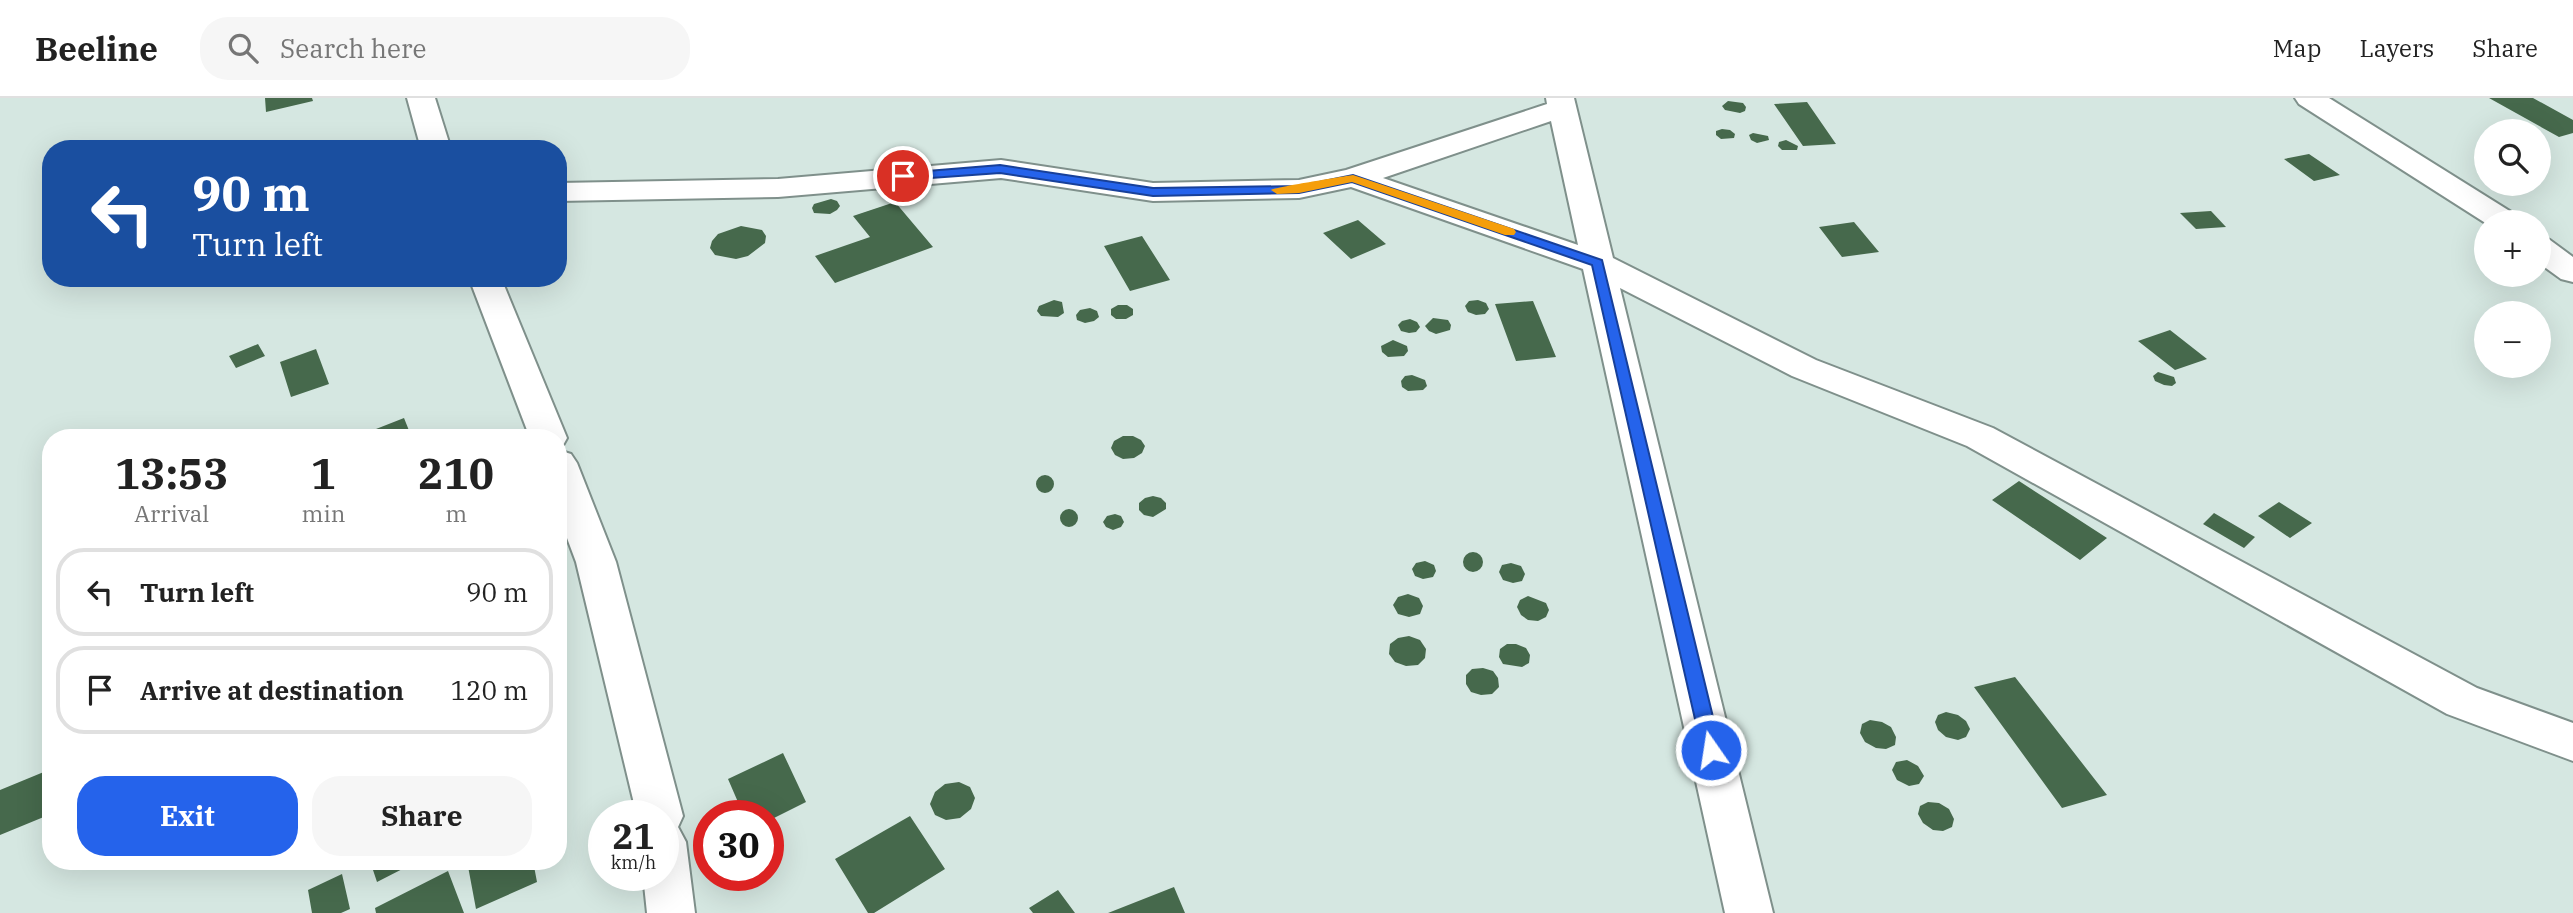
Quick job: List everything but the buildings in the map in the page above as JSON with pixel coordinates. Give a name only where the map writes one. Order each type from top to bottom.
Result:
[{"type":"street","points":[[421,98],[433,140]]},
{"type":"street","points":[[2309,98],[2486,210]]},
{"type":"street","points":[[567,192],[778,188],[1000,169],[1153,192],[1299,189],[1353,178],[1561,103],[1749,913]]},
{"type":"street","points":[[1353,178],[1598,262],[1804,368],[1980,438],[2462,701],[2573,742]]},
{"type":"street","points":[[2551,256],[2573,272]]},
{"type":"street","points":[[489,287],[545,429]]},
{"type":"street","points":[[567,486],[596,562],[656,800]]},
{"type":"street","points":[[669,891],[671,913]]},
{"type":"slow traffic","points":[[1277,190],[1299,189],[1353,178],[1510,232]]},
{"type":"route","points":[[903,176],[1000,169],[1153,192],[1299,189],[1353,178],[1598,262],[1711,750]]}]
